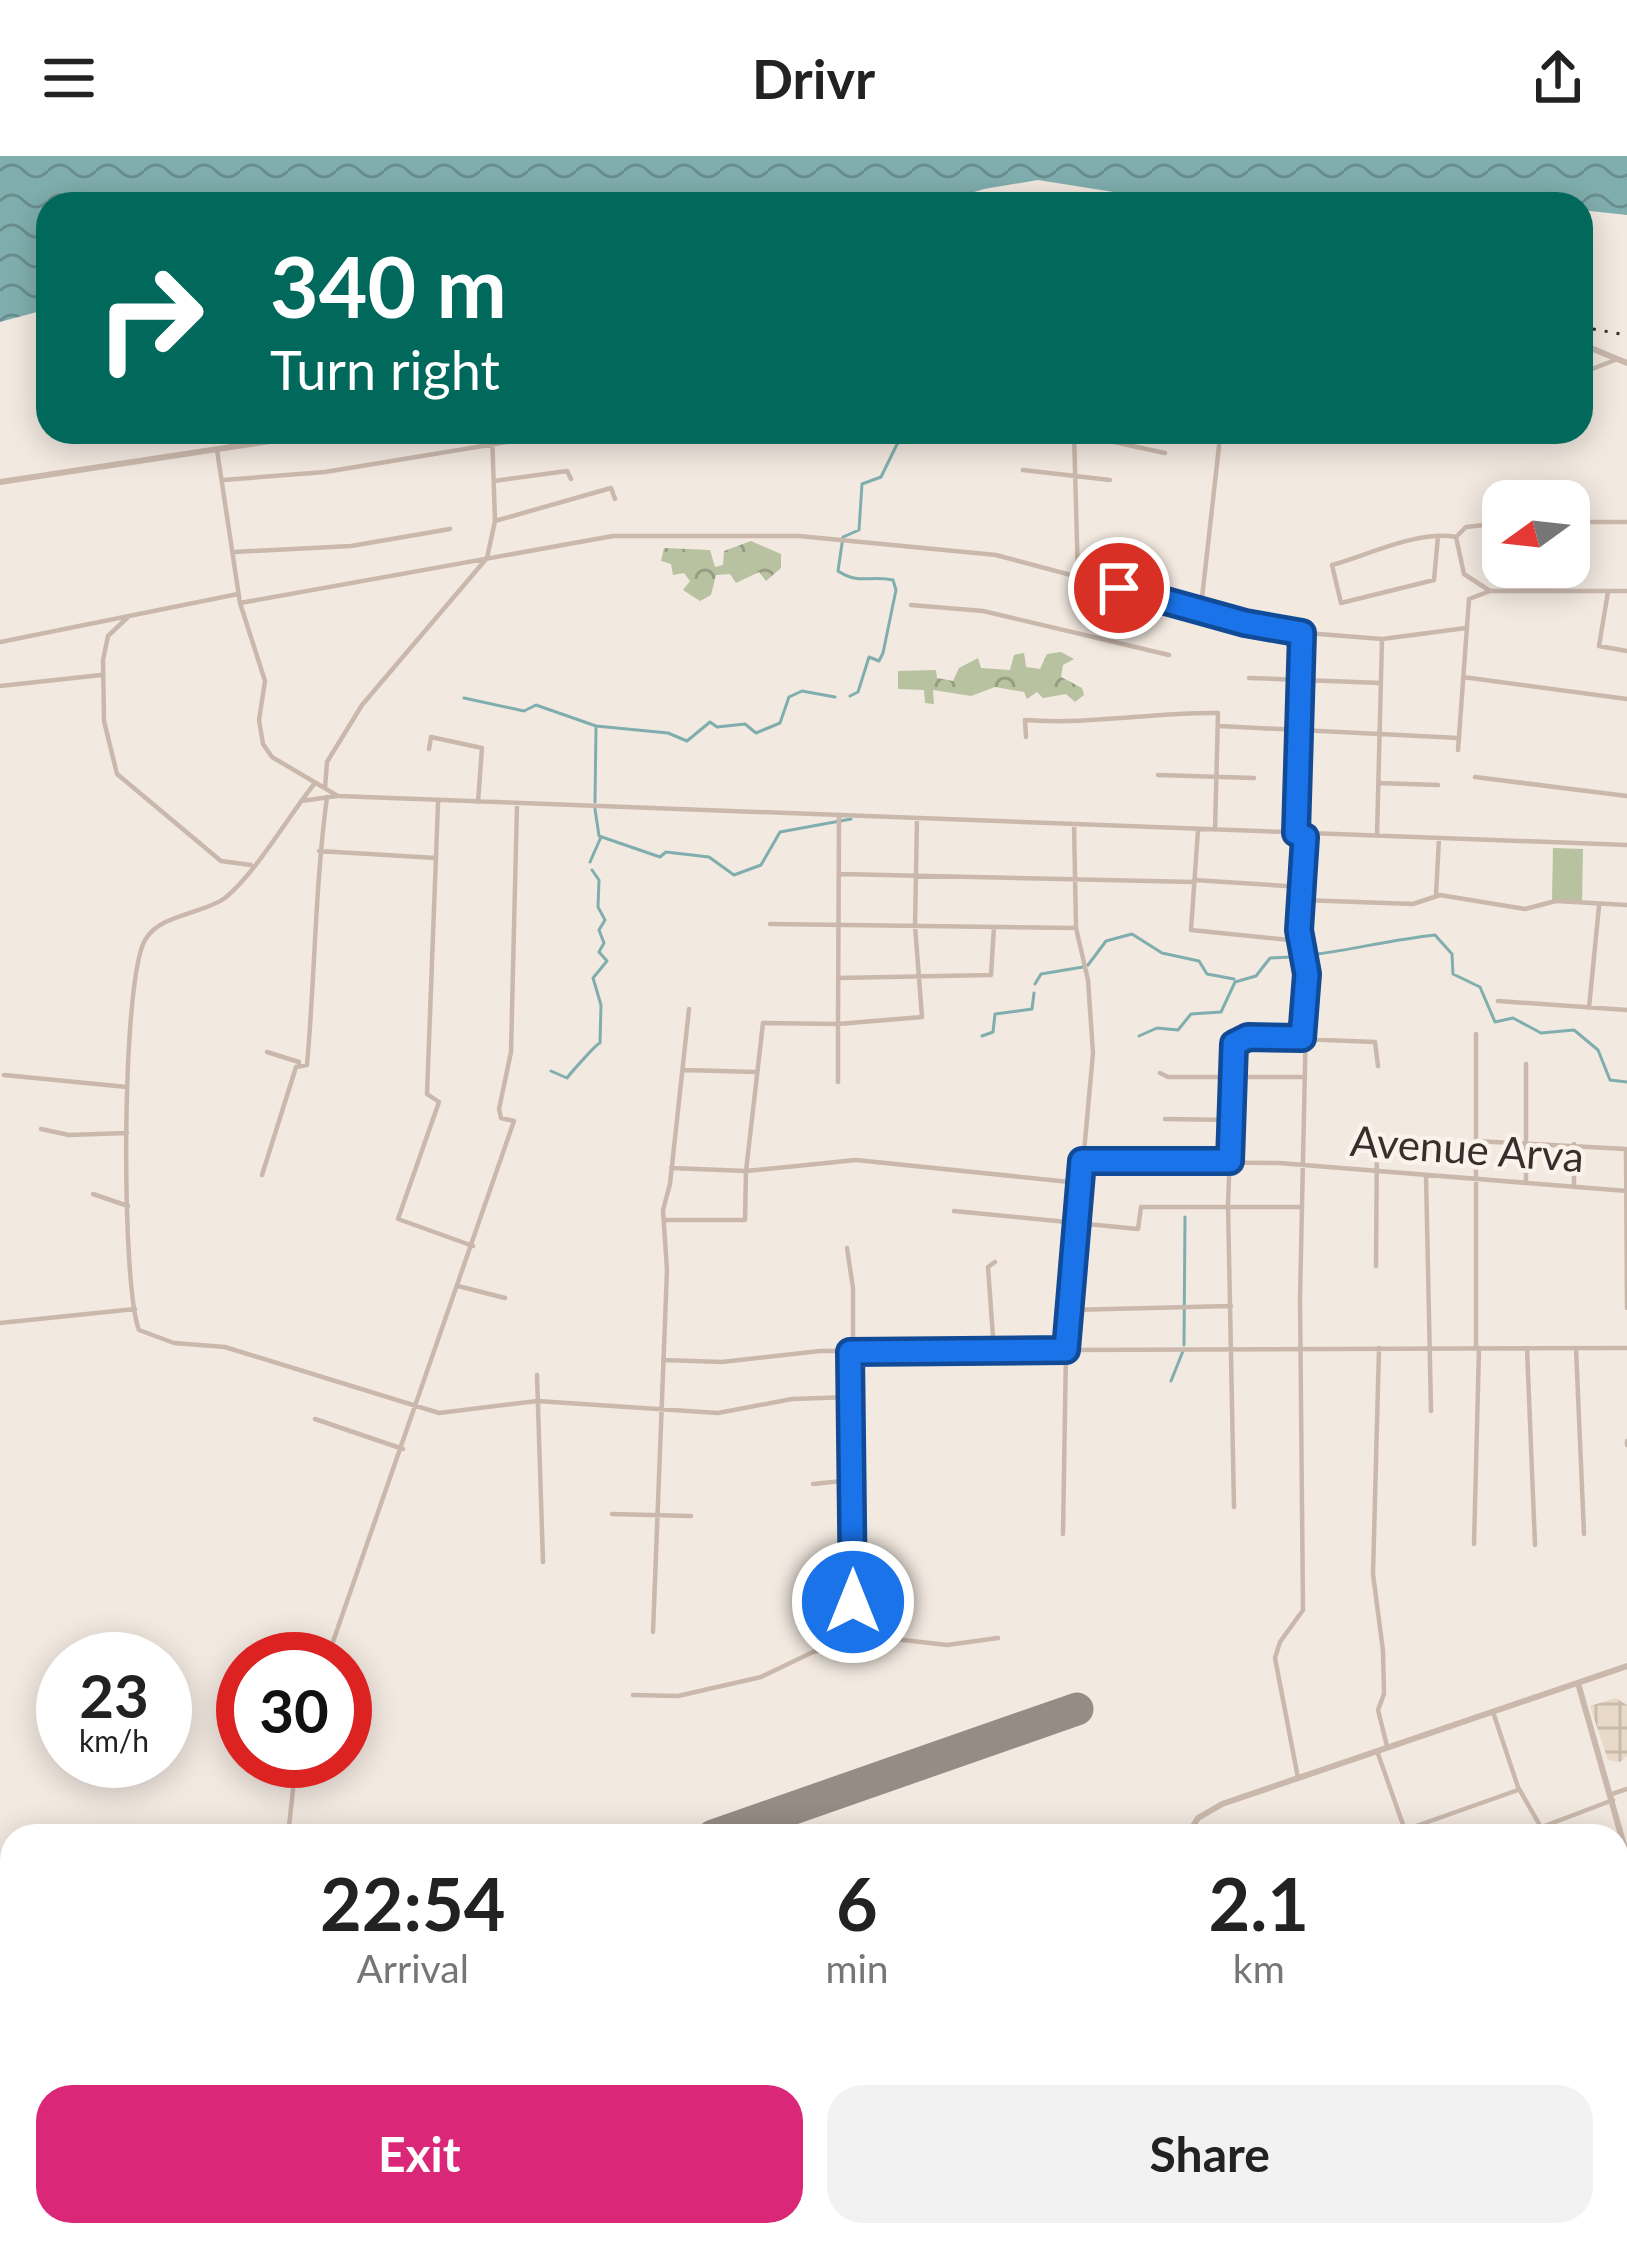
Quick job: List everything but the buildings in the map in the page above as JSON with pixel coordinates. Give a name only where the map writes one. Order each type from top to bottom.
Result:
[{"type":"street","points":[[1593,349],[1623,361]]},
{"type":"street","points":[[1593,368],[1623,361]]},
{"type":"street","points":[[0,482],[255,444]]},
{"type":"street","points":[[223,480],[321,472],[504,444]]},
{"type":"street","points":[[1072,444],[1078,579]]},
{"type":"street","points":[[1125,444],[1165,453]]},
{"type":"street","points":[[325,788],[327,762],[362,706],[487,558],[494,521],[492,446]]},
{"type":"street","points":[[1201,607],[1219,446]]},
{"type":"street","points":[[217,450],[238,594],[265,681],[259,720],[263,744],[272,758],[338,796]]},
{"type":"street","points":[[1023,470],[1110,480]]},
{"type":"street","points":[[494,482],[567,471],[571,479]]},
{"type":"street","points":[[494,521],[611,488],[615,499]]},
{"type":"street","points":[[1590,522],[1627,522]]},
{"type":"street","points":[[1438,536],[1435,580],[1341,603],[1332,565],[1438,536],[1456,537],[1466,527],[1482,526]]},
{"type":"street","points":[[234,552],[357,545],[450,529]]},
{"type":"street","points":[[240,603],[614,536],[839,542],[996,555],[1201,607],[1245,623],[1302,633],[1382,639],[1466,628]]},
{"type":"street","points":[[1456,537],[1471,597],[1458,750]]},
{"type":"street","points":[[1468,580],[1490,591]]},
{"type":"street","points":[[1471,597],[1490,591],[1627,591]]},
{"type":"street","points":[[1608,591],[1599,646],[1627,651]]},
{"type":"street","points":[[0,642],[238,594]]},
{"type":"street","points":[[911,605],[983,611],[1169,656]]},
{"type":"street","points":[[128,617],[108,636],[102,675],[104,721],[117,775],[207,844],[221,861],[251,865]]},
{"type":"street","points":[[1296,833],[1302,633]]},
{"type":"street","points":[[1377,836],[1382,639]]},
{"type":"street","points":[[0,686],[102,675]]},
{"type":"street","points":[[1462,677],[1627,699]]},
{"type":"street","points":[[1249,679],[1381,683]]},
{"type":"street","points":[[1026,737],[1025,721],[1081,724],[1146,712],[1218,713],[1215,830]]},
{"type":"street","points":[[1218,726],[1459,738]]},
{"type":"street","points":[[429,749],[431,737],[482,748],[478,802]]},
{"type":"street","points":[[1158,775],[1254,778]]},
{"type":"street","points":[[1475,777],[1627,796]]},
{"type":"street","points":[[315,783],[221,901],[159,927],[145,940],[128,1013],[128,1206],[139,1329],[156,1338],[225,1347],[441,1413],[537,1401],[722,1413],[792,1399],[851,1396]]},
{"type":"street","points":[[1378,783],[1438,785]]},
{"type":"street","points":[[301,801],[338,796],[1627,845]]},
{"type":"street","points":[[267,1052],[308,1065],[315,1015],[310,996],[320,932],[319,851],[327,797]]},
{"type":"street","points":[[439,801],[427,1094],[439,1102],[398,1219],[473,1246]]},
{"type":"street","points":[[337,1632],[514,1121],[501,1118],[499,1109],[511,1051],[517,804]]},
{"type":"street","points":[[838,1082],[839,817]]},
{"type":"street","points":[[665,1220],[745,1220],[763,1023],[838,1024],[922,1017],[915,926],[917,818]]},
{"type":"street","points":[[1063,1534],[1066,1350],[1093,1052],[1088,980],[1076,928],[1074,824]]},
{"type":"street","points":[[1198,829],[1192,931],[1300,945]]},
{"type":"street","points":[[1298,1778],[1275,1658],[1280,1642],[1303,1610],[1304,959],[1300,945],[1305,833]]},
{"type":"street","points":[[1436,895],[1439,838]]},
{"type":"street","points":[[319,851],[436,858]]},
{"type":"street","points":[[838,874],[1302,887]]},
{"type":"street","points":[[1302,900],[1413,904],[1436,895],[1525,909],[1556,902],[1627,905]]},
{"type":"street","points":[[1589,1008],[1600,904]]},
{"type":"street","points":[[770,924],[1076,928]]},
{"type":"street","points":[[838,978],[992,976],[994,927]]},
{"type":"street","points":[[1498,1001],[1627,1010]]},
{"type":"street","points":[[653,1632],[665,1220],[689,1009]]},
{"type":"street","points":[[1474,1544],[1476,1034]]},
{"type":"street","points":[[1234,1507],[1228,1204],[1234,1044],[1248,1037],[1375,1042],[1378,1066]]},
{"type":"street","points":[[262,1175],[281,1104],[299,1062]]},
{"type":"street","points":[[1526,1064],[1526,1183]]},
{"type":"street","points":[[682,1070],[756,1072]]},
{"type":"street","points":[[1160,1073],[1302,1077]]},
{"type":"street","points":[[4,1076],[127,1087]]},
{"type":"street","points":[[1166,1119],[1231,1120]]},
{"type":"street","points":[[41,1129],[61,1135],[128,1133]]},
{"type":"street","points":[[1376,1266],[1377,1134]]},
{"type":"street","points":[[1476,1141],[1626,1148],[1627,1309]]},
{"type":"street","points":[[1574,1144],[1574,1187]]},
{"type":"street","points":[[671,1168],[746,1171],[856,1160],[1080,1184]]},
{"type":"street","name":"Avenue Arva","points":[[1082,1161],[1230,1161],[1626,1191]]},
{"type":"street","points":[[1426,1175],[1430,1411]]},
{"type":"street","points":[[93,1194],[128,1206]]},
{"type":"street","points":[[953,1211],[1138,1228],[1141,1207],[1302,1207]]},
{"type":"street","points":[[847,1248],[853,1288],[853,1642]]},
{"type":"street","points":[[994,1351],[988,1267],[995,1262]]},
{"type":"street","points":[[458,1286],[505,1298]]},
{"type":"street","points":[[1069,1310],[1232,1306]]},
{"type":"street","points":[[0,1323],[135,1309]]},
{"type":"street","points":[[663,1360],[1232,1346],[1627,1348]]},
{"type":"street","points":[[1379,1348],[1373,1574],[1383,1650],[1384,1695],[1378,1710],[1388,1747]]},
{"type":"street","points":[[1527,1348],[1528,1468],[1535,1545]]},
{"type":"street","points":[[1576,1348],[1584,1534]]},
{"type":"street","points":[[536,1375],[543,1562]]},
{"type":"street","points":[[315,1418],[403,1449]]},
{"type":"street","points":[[813,1484],[852,1480]]},
{"type":"street","points":[[611,1514],[691,1516]]},
{"type":"street","points":[[633,1695],[678,1696],[760,1678],[813,1652],[853,1642],[886,1638],[947,1645],[998,1637]]},
{"type":"street","points":[[1197,1824],[1210,1809],[1627,1666]]},
{"type":"street","points":[[1578,1683],[1620,1824]]},
{"type":"street","points":[[1493,1712],[1518,1787],[1541,1824]]},
{"type":"street","points":[[1377,1751],[1403,1824]]},
{"type":"street","points":[[289,1824],[293,1788]]},
{"type":"street","points":[[1430,1824],[1519,1790]]},
{"type":"street","points":[[1547,1824],[1627,1790]]},
{"type":"green space","points":[[751,541],[781,554],[781,568],[766,581],[759,572],[736,583],[730,574],[716,575],[711,595],[700,601],[683,590],[690,581],[684,573],[673,575],[671,564],[661,561],[664,548],[710,550],[715,567],[723,565],[724,551]]},
{"type":"green space","points":[[1061,652],[1074,659],[1063,665],[1061,677],[1082,688],[1084,695],[1075,702],[1066,694],[1043,698],[1037,692],[1027,699],[1024,692],[995,687],[971,696],[933,690],[934,704],[925,703],[924,690],[898,689],[898,671],[936,670],[937,678],[953,681],[959,668],[978,658],[981,668],[1010,670],[1014,655],[1024,653],[1026,667],[1040,669],[1047,654]]},
{"type":"green space","points":[[1553,848],[1583,849],[1582,902],[1552,901]]},
{"type":"shaded area","points":[[1616,1698],[1627,1705],[1627,1756],[1620,1762],[1608,1760],[1590,1706]]},
{"type":"water","points":[[0,156],[1627,156],[1627,215],[1593,211],[1593,192],[1114,192],[1038,180],[974,192],[36,192],[36,312],[0,322]]},
{"type":"waterway","points":[[850,696],[858,692],[869,657],[879,661],[883,653],[896,590],[893,580],[859,579],[838,571],[843,537],[859,530],[862,484],[881,477],[897,444]]},
{"type":"waterway","points":[[464,698],[524,711],[536,705],[596,726],[668,733],[687,741],[710,722],[717,727],[745,724],[756,733],[780,723],[789,697],[802,691],[835,697]]},
{"type":"waterway","points":[[595,802],[596,726]]},
{"type":"waterway","points":[[595,809],[599,836],[660,857],[666,852],[709,857],[734,875],[761,865],[780,832],[851,819]]},
{"type":"waterway","points":[[590,862],[601,837]]},
{"type":"waterway","points":[[551,1071],[567,1078],[600,1043],[601,1005],[593,978],[607,961],[599,952],[604,943],[599,930],[605,920],[598,907],[599,880],[592,870]]},
{"type":"waterway","points":[[1088,965],[1106,941],[1132,934],[1162,953],[1199,961],[1207,974],[1234,979]]},
{"type":"waterway","points":[[1139,1036],[1157,1028],[1178,1030],[1191,1014],[1221,1012],[1235,982],[1256,976],[1270,958],[1435,935],[1452,954],[1453,974],[1480,987],[1495,1022],[1513,1018],[1541,1033],[1574,1030],[1598,1050],[1610,1080],[1627,1082]]},
{"type":"waterway","points":[[1035,984],[1041,974],[1083,967]]},
{"type":"waterway","points":[[982,1036],[993,1032],[995,1014],[1032,1009],[1034,993]]},
{"type":"waterway","points":[[1184,1345],[1185,1217]]},
{"type":"waterway","points":[[1171,1381],[1183,1351]]},
{"type":"taxiway","points":[[782,1824],[789,1810]]},
{"type":"taxiway","points":[[751,1823],[765,1824]]},
{"type":"runway","points":[[747,1824],[1077,1709]]},
{"type":"railway","points":[[1593,329],[1627,335]]},
{"type":"route","points":[[853,1602],[850,1352],[1066,1350],[1082,1161],[1230,1161],[1234,1044],[1248,1037],[1302,1038],[1307,974],[1299,930],[1305,833],[1296,833],[1302,633],[1245,623],[1201,607],[1119,588]]}]
